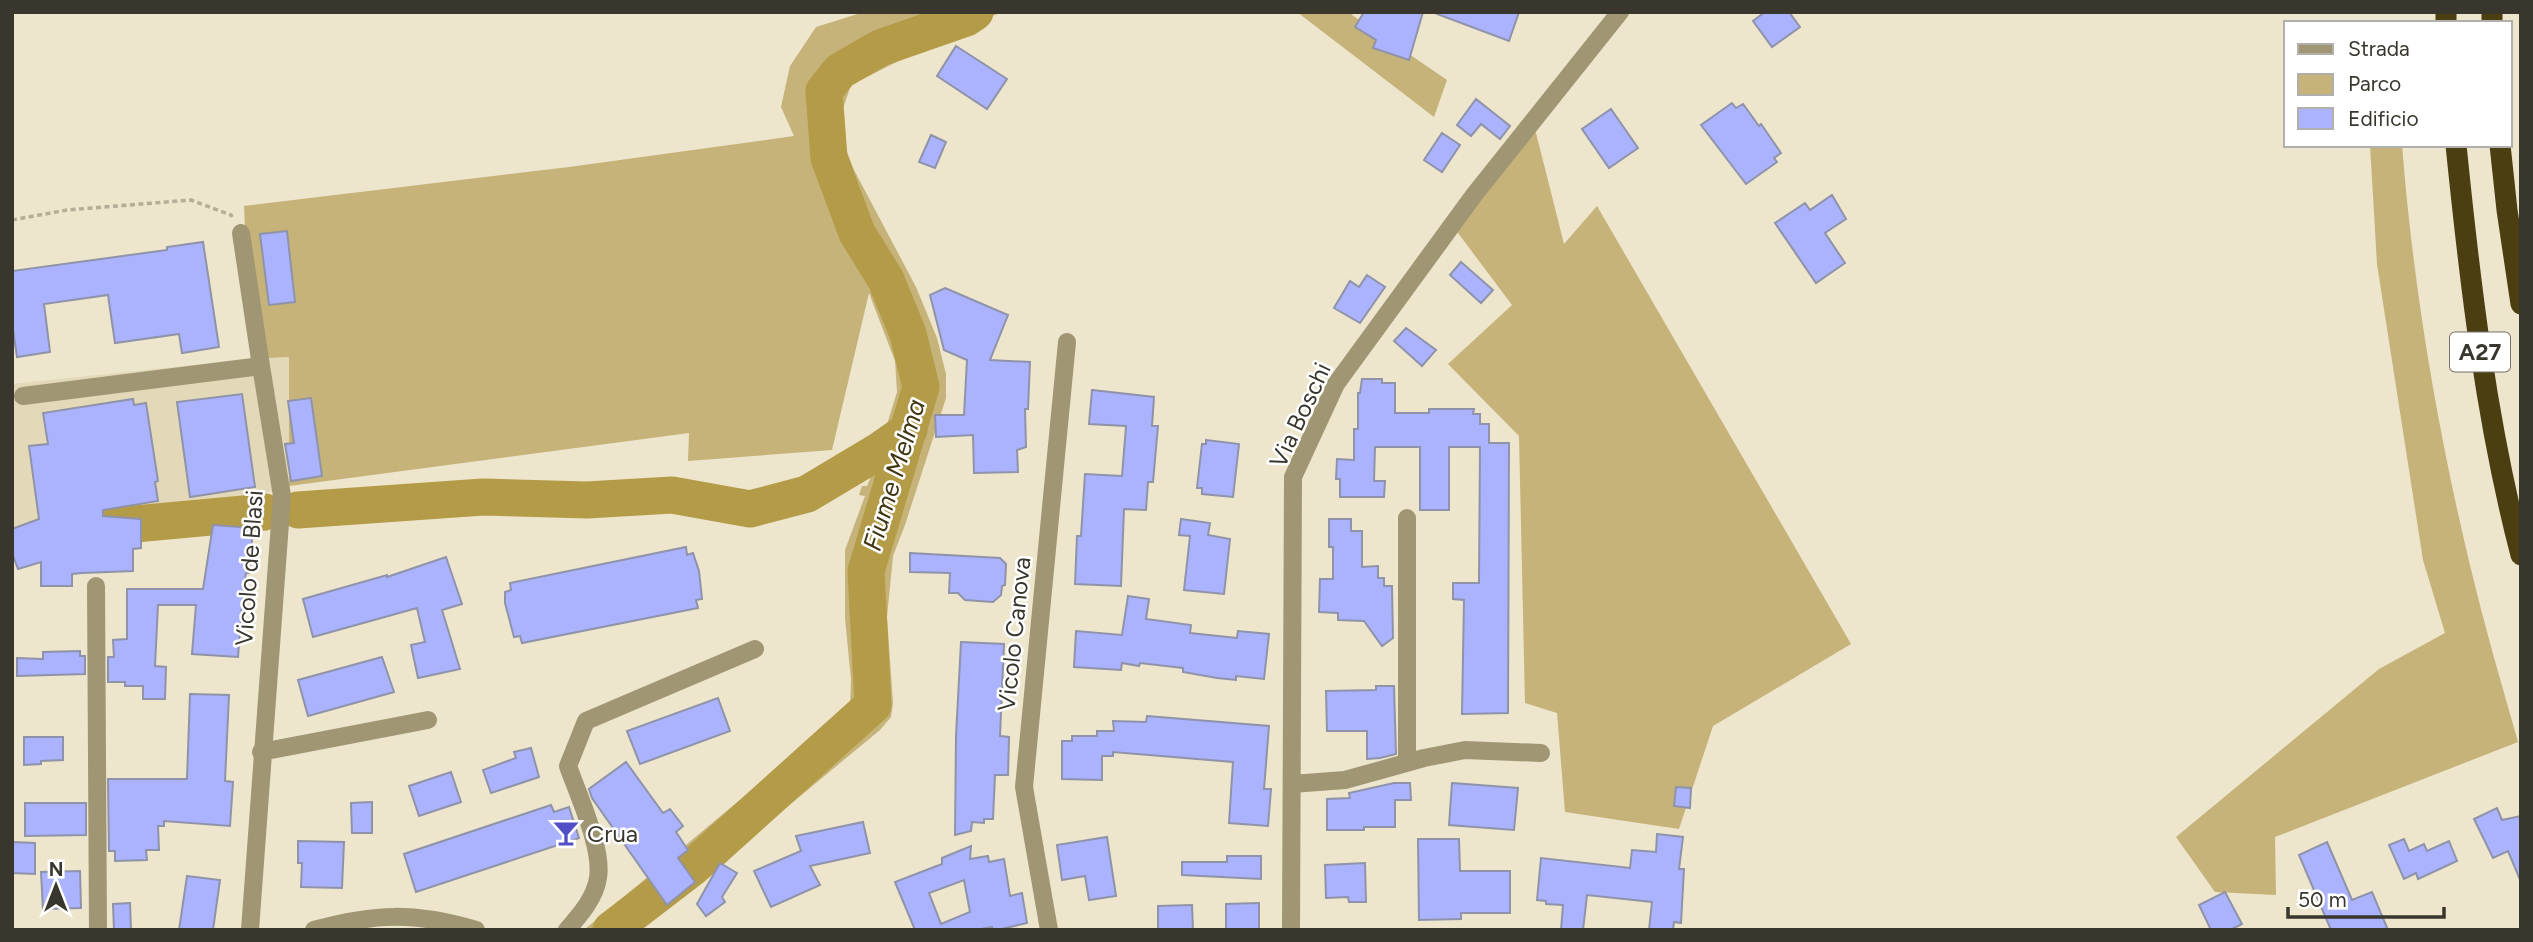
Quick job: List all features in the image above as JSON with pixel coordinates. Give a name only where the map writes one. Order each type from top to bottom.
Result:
[{"type":"highway","name":"A27","points":[[2456,147],[2473,305],[2489,407],[2521,555]]},
{"type":"highway","name":"A27","points":[[2500,147],[2521,304]]},
{"type":"street","name":"Via Boschi","points":[[1291,930],[1293,477],[1336,384],[1474,195],[1620,12]]},
{"type":"street","name":"Vicolo de Blasi","points":[[241,233],[282,496],[261,752],[250,930]]},
{"type":"street","name":"Vicolo Canova","points":[[1049,930],[1024,787],[1067,341]]},
{"type":"street","points":[[23,396],[261,366]]},
{"type":"street","points":[[1407,518],[1407,763]]},
{"type":"street","points":[[96,586],[98,930]]},
{"type":"street","points":[[567,930],[585,909],[598,878],[595,842],[568,766],[586,721],[755,649]]},
{"type":"street","points":[[261,752],[428,720]]},
{"type":"street","points":[[1292,784],[1345,780],[1465,750],[1541,754]]},
{"type":"street","points":[[314,930],[347,921],[388,916],[412,916],[476,930]]},
{"type":"path","points":[[12,220],[67,211],[191,200],[231,215],[241,233]]},
{"type":"shaded area","points":[[289,357],[289,486],[180,518],[12,533],[12,384]]},
{"type":"green space","points":[[864,12],[1002,12],[964,28],[851,85],[837,126],[854,170],[916,287],[937,338],[946,374],[946,398],[893,556],[887,617],[893,703],[891,717],[880,730],[694,884],[632,930],[584,930],[783,764],[839,721],[850,709],[851,680],[845,618],[845,550],[865,496],[859,495],[862,486],[867,486],[870,479],[897,392],[895,361],[869,293],[832,450],[688,461],[689,433],[289,486],[289,357],[251,359],[244,206],[569,167],[794,136],[781,107],[790,66],[816,27]]},
{"type":"green space","points":[[1297,12],[1353,12],[1352,15],[1447,80],[1434,117]]},
{"type":"green space","points":[[1533,121],[1564,244],[1597,206],[1851,644],[1713,726],[1679,829],[1565,812],[1557,713],[1525,703],[1519,436],[1448,364],[1512,305],[1455,229]]},
{"type":"green space","points":[[2370,147],[2402,147],[2422,322],[2443,440],[2482,613],[2518,742],[2275,837],[2276,895],[2215,892],[2176,837],[2379,669],[2445,633],[2423,560],[2377,264]]},
{"type":"building","points":[[1364,12],[1423,12],[1409,60],[1373,48],[1376,40],[1355,27]]},
{"type":"building","points":[[1519,12],[1509,41],[1437,14]]},
{"type":"building","points":[[1765,12],[1789,12],[1800,27],[1772,47],[1753,21]]},
{"type":"building","points":[[956,46],[1007,79],[987,109],[937,76]]},
{"type":"building","points":[[1476,99],[1510,126],[1500,139],[1481,124],[1471,136],[1457,125]]},
{"type":"building","points":[[1732,103],[1736,108],[1743,104],[1781,153],[1774,158],[1777,162],[1746,184],[1701,125]]},
{"type":"building","points":[[1611,109],[1638,148],[1609,168],[1582,129]]},
{"type":"building","points":[[1442,133],[1460,145],[1442,172],[1424,160]]},
{"type":"building","points":[[931,135],[946,142],[935,168],[919,162]]},
{"type":"building","points":[[1832,195],[1846,219],[1825,233],[1845,263],[1816,283],[1775,223],[1805,203],[1810,210]]},
{"type":"building","points":[[287,231],[295,302],[269,305],[260,234]]},
{"type":"building","points":[[203,242],[219,347],[182,353],[179,334],[115,343],[108,295],[44,304],[50,352],[17,357],[12,323],[12,271],[167,250],[167,247]]},
{"type":"building","points":[[1461,262],[1493,290],[1481,303],[1450,275]]},
{"type":"building","points":[[1367,275],[1385,287],[1360,323],[1334,308],[1350,281],[1359,287]]},
{"type":"building","points":[[945,288],[1008,315],[990,360],[1030,362],[1028,409],[1025,409],[1026,447],[1017,450],[1018,472],[974,473],[973,435],[936,437],[935,415],[964,415],[967,360],[944,350],[930,295]]},
{"type":"building","points":[[1406,328],[1436,350],[1422,366],[1394,341]]},
{"type":"building","points":[[1362,379],[1382,379],[1382,383],[1395,383],[1395,413],[1429,413],[1429,409],[1474,409],[1473,414],[1480,414],[1480,424],[1489,424],[1489,443],[1509,443],[1508,713],[1462,714],[1464,600],[1453,599],[1453,583],[1479,583],[1480,447],[1449,447],[1449,510],[1420,510],[1420,447],[1375,447],[1374,481],[1385,481],[1384,497],[1340,497],[1340,479],[1336,479],[1337,459],[1354,460],[1354,429],[1358,429],[1358,393]]},
{"type":"building","points":[[1092,390],[1154,397],[1152,426],[1158,426],[1153,482],[1148,482],[1146,510],[1124,509],[1121,586],[1075,584],[1077,536],[1081,536],[1085,474],[1122,476],[1126,426],[1089,424]]},
{"type":"building","points":[[242,394],[255,487],[190,497],[177,402]]},
{"type":"building","points":[[311,398],[322,476],[291,481],[285,444],[294,443],[288,401]]},
{"type":"building","points":[[133,399],[134,405],[146,403],[158,481],[155,482],[158,501],[103,510],[103,516],[141,519],[141,548],[133,549],[133,571],[72,574],[72,586],[41,586],[41,562],[18,569],[12,553],[12,529],[39,519],[29,446],[48,444],[43,413]]},
{"type":"building","points":[[1206,440],[1239,444],[1233,497],[1202,494],[1202,488],[1197,488],[1202,444],[1206,444]]},
{"type":"building","points":[[1181,519],[1210,523],[1208,535],[1230,539],[1224,594],[1184,590],[1190,536],[1179,535]]},
{"type":"building","points":[[1329,519],[1351,519],[1351,531],[1362,531],[1362,567],[1378,566],[1378,578],[1384,578],[1384,586],[1392,586],[1393,638],[1382,646],[1364,621],[1338,620],[1338,613],[1319,612],[1320,579],[1333,579],[1333,547],[1329,547]]},
{"type":"building","points":[[213,525],[253,528],[249,573],[246,573],[243,592],[238,657],[192,654],[196,605],[158,605],[155,666],[166,667],[165,699],[143,699],[143,686],[108,682],[108,657],[114,657],[113,640],[127,639],[127,589],[203,589]]},
{"type":"building","points":[[686,547],[687,555],[693,553],[699,571],[702,599],[696,600],[698,608],[522,643],[520,636],[514,637],[505,603],[505,592],[511,590],[510,583]]},
{"type":"building","points":[[910,553],[1000,558],[1006,564],[1005,585],[1002,586],[1001,595],[993,602],[965,600],[958,593],[949,593],[950,573],[910,572]]},
{"type":"building","points":[[446,557],[462,604],[442,610],[460,669],[418,678],[411,645],[425,642],[417,608],[313,637],[303,599],[387,577]]},
{"type":"building","points":[[1128,596],[1149,599],[1146,619],[1191,625],[1190,633],[1237,638],[1238,631],[1269,634],[1264,679],[1236,676],[1236,680],[1217,678],[1183,672],[1183,668],[1140,663],[1139,666],[1122,663],[1121,670],[1074,667],[1076,631],[1122,635]]},
{"type":"building","points":[[961,642],[1004,644],[1000,736],[1009,737],[1008,775],[995,775],[993,819],[984,819],[984,823],[972,822],[971,831],[955,835],[956,736]]},
{"type":"building","points":[[80,651],[80,656],[85,656],[85,674],[17,676],[17,658],[43,659],[43,652]]},
{"type":"building","points":[[382,657],[394,692],[308,716],[298,680]]},
{"type":"building","points":[[1376,686],[1394,686],[1396,754],[1367,759],[1367,731],[1327,731],[1326,691],[1376,690]]},
{"type":"building","points":[[190,694],[229,695],[225,781],[233,782],[230,826],[164,821],[164,826],[158,826],[159,850],[146,850],[147,860],[115,861],[115,851],[109,851],[108,779],[187,779]]},
{"type":"building","points":[[718,698],[730,731],[640,764],[627,731]]},
{"type":"building","points":[[1147,716],[1269,726],[1264,789],[1271,789],[1268,826],[1229,823],[1233,762],[1113,752],[1113,756],[1102,756],[1102,780],[1062,779],[1062,741],[1072,741],[1072,736],[1097,736],[1097,731],[1114,731],[1113,721],[1146,722]]},
{"type":"building","points":[[24,737],[63,737],[63,760],[24,765]]},
{"type":"building","points":[[531,748],[539,777],[491,793],[483,770],[516,758],[514,752]]},
{"type":"building","points":[[626,762],[663,813],[670,809],[683,826],[676,832],[688,850],[678,858],[695,882],[667,905],[592,798],[589,789]]},
{"type":"building","points":[[451,772],[461,802],[419,816],[409,786]]},
{"type":"building","points":[[1394,783],[1410,783],[1411,800],[1395,800],[1395,827],[1327,830],[1327,799],[1350,798],[1349,793]]},
{"type":"building","points":[[1452,783],[1518,788],[1514,830],[1449,825]]},
{"type":"building","points":[[1676,787],[1691,788],[1690,808],[1674,806]]},
{"type":"building","points":[[372,802],[372,833],[352,833],[351,803]]},
{"type":"building","points":[[25,803],[86,803],[86,835],[25,836]]},
{"type":"building","points":[[551,805],[554,812],[569,807],[579,838],[416,892],[404,854]]},
{"type":"building","points":[[2497,808],[2502,820],[2521,816],[2521,882],[2508,851],[2493,858],[2474,819]]},
{"type":"building","points":[[863,822],[870,853],[810,866],[820,885],[771,907],[754,871],[801,851],[796,836]]},
{"type":"building","points":[[1657,834],[1683,837],[1679,869],[1684,869],[1681,923],[1674,922],[1673,930],[1649,930],[1652,902],[1587,895],[1583,930],[1561,930],[1563,905],[1546,904],[1546,901],[1537,900],[1541,858],[1630,868],[1632,850],[1656,852]]},
{"type":"building","points":[[1107,837],[1116,896],[1089,900],[1085,876],[1062,880],[1057,845]]},
{"type":"building","points":[[1418,839],[1459,839],[1460,871],[1510,871],[1510,913],[1461,913],[1461,919],[1419,920]]},
{"type":"building","points":[[2404,839],[2409,851],[2424,844],[2427,851],[2449,841],[2457,861],[2418,879],[2416,873],[2404,879],[2389,845]]},
{"type":"building","points":[[298,841],[344,842],[342,888],[301,887],[302,863],[298,863]]},
{"type":"building","points":[[12,842],[35,843],[35,874],[12,873]]},
{"type":"building","points":[[2327,842],[2352,900],[2372,892],[2388,930],[2331,930],[2299,855]]},
{"type":"building","points":[[971,846],[970,859],[988,856],[989,862],[1004,859],[1010,896],[1022,893],[1027,923],[997,930],[992,927],[976,930],[915,930],[895,882],[942,864],[942,858]],"holes":[[[964,880],[970,912],[941,924],[929,893]]]},
{"type":"building","points":[[1227,856],[1261,856],[1261,879],[1182,875],[1182,862],[1227,862]]},
{"type":"building","points":[[720,863],[737,873],[722,897],[725,902],[706,916],[697,904]]},
{"type":"building","points":[[1365,863],[1366,902],[1349,902],[1348,897],[1326,898],[1325,865]]},
{"type":"building","points":[[80,871],[81,908],[43,909],[41,872]]},
{"type":"building","points":[[187,876],[220,880],[213,930],[179,930]]},
{"type":"building","points":[[2225,892],[2242,924],[2230,930],[2211,930],[2199,905]]},
{"type":"building","points":[[130,903],[131,930],[114,930],[113,904]]},
{"type":"building","points":[[1259,903],[1259,930],[1226,930],[1226,904]]},
{"type":"building","points":[[1192,905],[1193,930],[1158,930],[1158,906]]},
{"type":"waterway","name":"Fiume Melma","points":[[611,930],[693,867],[873,705],[866,571],[921,387],[908,334],[886,280],[857,233],[829,158],[824,91],[840,71],[880,48],[966,18],[975,12]]},
{"type":"waterway","points":[[298,510],[483,497],[587,500],[672,495],[750,509],[807,494],[909,430]]},
{"type":"waterway","points":[[91,528],[265,512]]},
{"type":"place","name":"Crua","points":[[566,833]]}]
